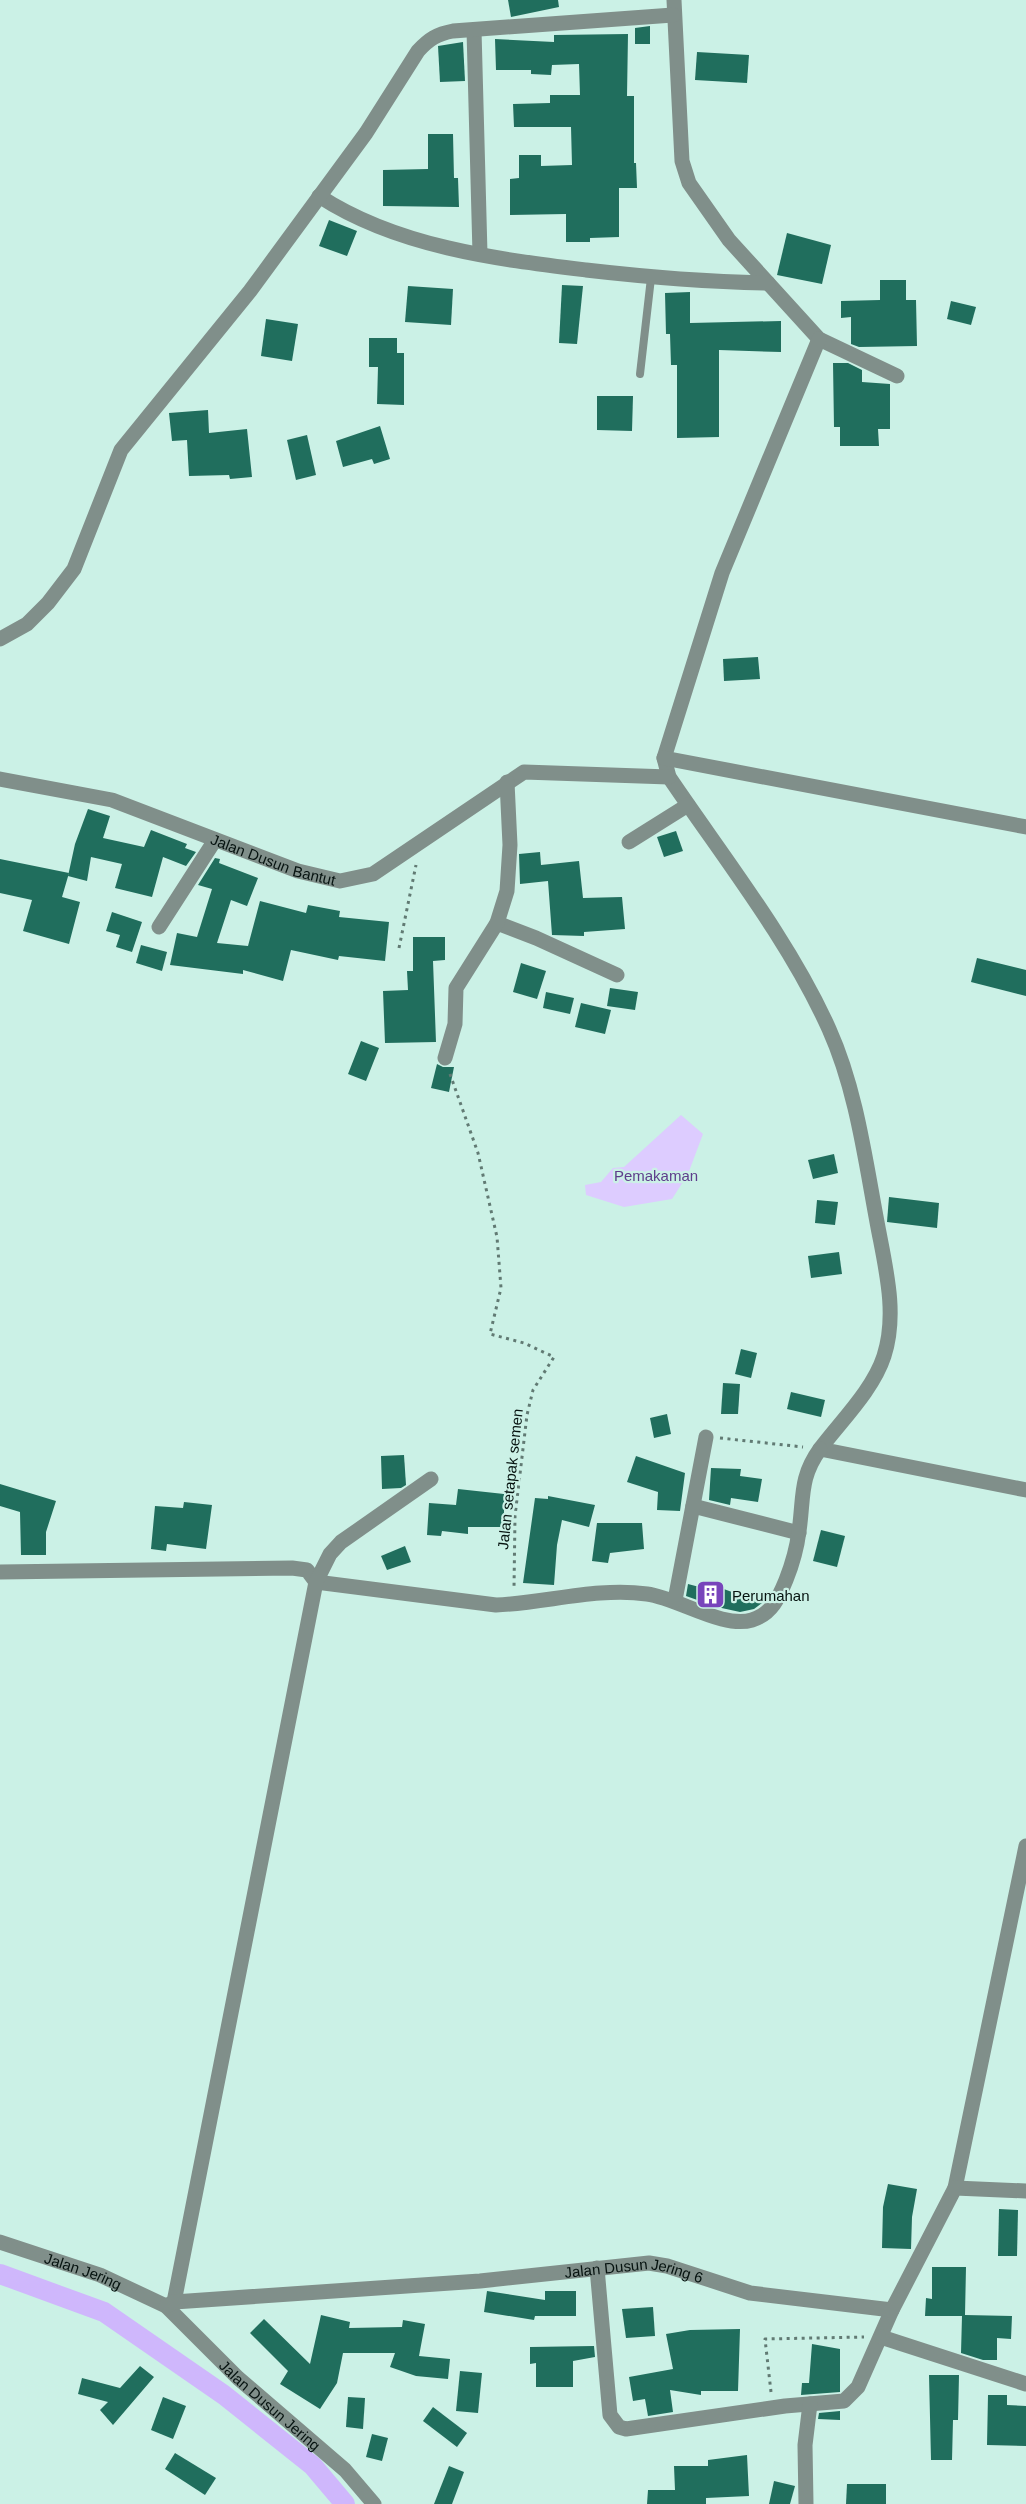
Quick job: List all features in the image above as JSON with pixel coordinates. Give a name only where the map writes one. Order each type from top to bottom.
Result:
[{"type":"street","points":[[0,639],[27,624],[48,603],[74,569],[120,450],[250,291],[320,196],[428,40],[438,34],[673,8],[684,173],[729,240],[819,339],[897,376]]},
{"type":"street","points":[[474,30],[480,254]]},
{"type":"street","points":[[320,196],[342,210],[411,237],[522,263],[651,278],[768,283]]},
{"type":"street","points":[[0,1572],[292,1568],[307,1570],[316,1582],[465,1603],[514,1605],[575,1595],[646,1594],[675,1600],[739,1622],[763,1616],[776,1603],[788,1577],[799,1533],[803,1483],[808,1466],[867,1388],[884,1359],[890,1336],[891,1304],[859,1128],[829,1029],[798,968],[669,777],[664,758],[722,573],[819,339]]},
{"type":"street","points":[[664,758],[1026,827]]},
{"type":"street","name":"Jalan Dusun Bantut","points":[[0,779],[112,800],[298,871],[339,881],[373,874],[524,772],[669,777]]},
{"type":"street","points":[[445,1058],[455,1024],[456,988],[497,923],[507,891],[510,845],[507,782]]},
{"type":"street","points":[[629,842],[688,805]]},
{"type":"street","points":[[159,927],[215,840]]},
{"type":"street","points":[[497,923],[536,938],[616,975]]},
{"type":"street","points":[[675,1600],[706,1437]]},
{"type":"street","points":[[820,1449],[1026,1490]]},
{"type":"street","points":[[170,2304],[316,1582],[330,1554],[341,1542],[431,1479]]},
{"type":"street","points":[[693,1506],[799,1533]]},
{"type":"street","points":[[597,2268],[606,2394],[610,2415],[619,2427],[626,2429],[844,2401],[858,2387],[892,2310],[955,2188],[1026,1846]]},
{"type":"street","points":[[955,2188],[1026,2191]]},
{"type":"street","name":"Jalan Jering","points":[[0,2242],[100,2275],[170,2304]]},
{"type":"street","name":"Jalan Dusun Jering 6","points":[[170,2304],[480,2281],[649,2263],[667,2266],[750,2293],[892,2310]]},
{"type":"street","name":"Jalan Dusun Jering","points":[[170,2304],[238,2378],[345,2470],[374,2504]]},
{"type":"street","points":[[881,2337],[1026,2384]]},
{"type":"street","points":[[806,2504],[805,2445],[810,2404]]},
{"type":"lane","points":[[640,374],[651,278]]},
{"type":"path","points":[[399,948],[422,840]]},
{"type":"path","name":"Jalan setapak semen","points":[[445,1058],[478,1153],[497,1237],[501,1288],[489,1334],[524,1343],[554,1358],[533,1390],[527,1415],[515,1516],[514,1605]]},
{"type":"path","points":[[706,1437],[820,1449]]},
{"type":"path","points":[[772,2409],[765,2339],[881,2337]]},
{"type":"green space","name":"Pemakaman","points":[[681,1115],[703,1134],[688,1174],[672,1199],[624,1207],[586,1195],[585,1185],[601,1182],[613,1168],[624,1167]]},
{"type":"building","points":[[508,0],[558,0],[559,7],[511,17]]},
{"type":"building","points":[[650,26],[650,44],[635,44],[635,28]]},
{"type":"building","points":[[628,34],[627,96],[634,96],[634,163],[636,163],[637,188],[619,188],[619,237],[590,238],[590,242],[566,242],[566,214],[510,215],[510,179],[519,178],[519,155],[541,155],[541,166],[572,165],[571,127],[514,127],[513,104],[550,103],[550,95],[580,95],[579,64],[552,65],[551,75],[531,74],[531,70],[496,70],[495,39],[554,42],[554,35]]},
{"type":"building","points":[[463,42],[465,81],[440,82],[438,46]]},
{"type":"building","points":[[697,52],[749,55],[747,83],[695,80]]},
{"type":"building","points":[[428,134],[453,134],[454,178],[458,178],[459,207],[383,206],[383,170],[428,169]]},
{"type":"building","points":[[329,220],[357,231],[347,256],[319,246]]},
{"type":"building","points":[[787,233],[831,245],[822,284],[777,275]]},
{"type":"building","points":[[880,280],[906,280],[906,300],[916,300],[917,346],[859,347],[851,344],[851,317],[841,318],[841,301],[880,300]]},
{"type":"building","points":[[562,285],[583,286],[577,344],[559,343]]},
{"type":"building","points":[[408,286],[453,289],[451,325],[405,322]]},
{"type":"building","points":[[690,292],[690,323],[781,321],[781,352],[719,350],[719,437],[677,438],[677,365],[671,365],[670,334],[666,334],[665,293]]},
{"type":"building","points":[[951,301],[976,307],[971,325],[947,319]]},
{"type":"building","points":[[266,319],[298,324],[292,361],[261,356]]},
{"type":"building","points":[[369,338],[397,338],[397,353],[404,353],[404,405],[377,404],[378,367],[369,367]]},
{"type":"building","points":[[833,363],[848,363],[862,370],[862,382],[890,384],[890,429],[878,429],[879,446],[840,446],[840,427],[834,427]]},
{"type":"building","points":[[597,396],[633,396],[632,431],[597,430]]},
{"type":"building","points":[[208,410],[209,433],[247,429],[252,477],[230,479],[229,475],[189,476],[187,440],[172,441],[169,413]]},
{"type":"building","points":[[380,426],[390,459],[374,464],[372,459],[343,467],[336,441]]},
{"type":"building","points":[[307,435],[316,475],[296,480],[287,440]]},
{"type":"building","points":[[758,657],[760,679],[724,681],[723,659]]},
{"type":"building","points":[[88,809],[110,816],[103,838],[144,847],[151,830],[187,844],[185,848],[196,852],[186,866],[163,857],[152,897],[115,888],[122,864],[91,857],[87,881],[68,876],[75,844]]},
{"type":"building","points":[[676,831],[683,851],[664,857],[657,837]]},
{"type":"building","points":[[540,852],[541,865],[579,861],[583,898],[622,897],[625,929],[584,932],[584,936],[552,935],[548,881],[520,884],[519,854]]},
{"type":"building","points":[[215,858],[220,859],[219,863],[258,878],[247,906],[231,900],[217,943],[248,946],[260,901],[306,913],[308,905],[340,911],[339,917],[389,922],[385,961],[339,956],[338,960],[291,950],[283,981],[243,970],[243,974],[170,965],[177,933],[197,937],[212,889],[198,885]]},
{"type":"building","points":[[0,859],[69,873],[62,897],[80,902],[69,944],[23,931],[32,900],[0,893]]},
{"type":"building","points":[[112,912],[142,922],[132,952],[116,947],[120,935],[106,931]]},
{"type":"building","points":[[413,937],[445,937],[445,960],[433,961],[436,1042],[385,1043],[383,991],[408,990],[407,971],[413,971]]},
{"type":"building","points":[[141,945],[167,952],[162,971],[136,963]]},
{"type":"building","points":[[977,958],[1026,970],[1026,996],[971,982]]},
{"type":"building","points":[[521,963],[546,971],[537,999],[513,992]]},
{"type":"building","points":[[610,988],[638,992],[635,1010],[607,1006]]},
{"type":"building","points":[[546,992],[574,998],[570,1014],[543,1008]]},
{"type":"building","points":[[581,1003],[611,1010],[605,1034],[575,1027]]},
{"type":"building","points":[[361,1041],[379,1048],[366,1081],[348,1074]]},
{"type":"building","points":[[437,1064],[443,1067],[454,1067],[449,1092],[431,1088]]},
{"type":"building","points":[[834,1154],[838,1173],[813,1179],[808,1160]]},
{"type":"building","points":[[889,1197],[939,1203],[937,1228],[887,1222]]},
{"type":"building","points":[[817,1200],[838,1202],[835,1225],[815,1223]]},
{"type":"building","points":[[839,1252],[842,1274],[811,1278],[808,1256]]},
{"type":"building","points":[[741,1349],[757,1353],[751,1378],[735,1374]]},
{"type":"building","points":[[723,1383],[740,1384],[738,1414],[721,1414]]},
{"type":"building","points":[[791,1392],[825,1400],[821,1417],[787,1409]]},
{"type":"building","points":[[667,1414],[671,1434],[654,1438],[650,1418]]},
{"type":"building","points":[[404,1455],[406,1485],[401,1488],[382,1489],[381,1456]]},
{"type":"building","points":[[636,1456],[685,1473],[680,1511],[657,1510],[658,1492],[627,1482]]},
{"type":"building","points":[[711,1468],[741,1469],[740,1476],[762,1479],[758,1502],[731,1498],[730,1505],[709,1500]]},
{"type":"building","points":[[0,1484],[56,1501],[46,1532],[46,1555],[21,1555],[20,1512],[0,1506]]},
{"type":"building","points":[[458,1489],[504,1494],[504,1527],[468,1527],[468,1534],[442,1531],[441,1536],[427,1535],[429,1503],[456,1505]]},
{"type":"building","points":[[548,1496],[595,1505],[589,1527],[562,1520],[557,1545],[554,1585],[523,1583],[535,1498],[548,1499]]},
{"type":"building","points":[[184,1502],[212,1505],[206,1549],[167,1544],[166,1551],[151,1549],[155,1506],[183,1508]]},
{"type":"building","points":[[597,1523],[642,1523],[644,1549],[610,1553],[608,1563],[592,1561]]},
{"type":"building","points":[[821,1530],[845,1536],[837,1567],[813,1561]]},
{"type":"building","points":[[405,1546],[411,1562],[387,1570],[381,1556]]},
{"type":"building","name":"Perumahan","points":[[688,1584],[707,1589],[721,1588],[762,1603],[754,1609],[740,1612],[717,1607],[686,1596]]},
{"type":"building","points":[[888,2184],[917,2189],[912,2217],[911,2249],[882,2248],[883,2207]]},
{"type":"building","points":[[999,2209],[1018,2210],[1017,2256],[998,2256]]},
{"type":"building","points":[[932,2267],[966,2267],[965,2315],[1012,2316],[1011,2339],[997,2338],[997,2360],[983,2360],[961,2353],[962,2316],[925,2316],[926,2298],[932,2299]]},
{"type":"building","points":[[487,2291],[545,2300],[545,2291],[576,2291],[576,2316],[535,2316],[534,2320],[484,2312]]},
{"type":"building","points":[[653,2307],[655,2336],[626,2338],[622,2309]]},
{"type":"building","points":[[321,2315],[350,2322],[349,2328],[402,2327],[403,2320],[425,2324],[419,2356],[450,2359],[448,2379],[416,2376],[390,2367],[395,2353],[343,2353],[337,2383],[320,2409],[280,2384],[288,2371],[250,2333],[264,2319],[310,2364]]},
{"type":"building","points":[[740,2329],[738,2391],[701,2391],[701,2395],[670,2390],[673,2412],[648,2416],[645,2399],[633,2401],[629,2377],[673,2369],[666,2334],[690,2330]]},
{"type":"building","points":[[812,2344],[840,2349],[840,2392],[801,2395],[802,2383],[809,2383]]},
{"type":"building","points":[[594,2346],[595,2357],[573,2361],[573,2387],[536,2387],[536,2363],[530,2364],[530,2347]]},
{"type":"building","points":[[140,2366],[154,2377],[113,2425],[100,2410],[108,2402],[78,2394],[82,2378],[120,2388]]},
{"type":"building","points":[[460,2371],[482,2373],[478,2413],[456,2411]]},
{"type":"building","points":[[929,2375],[959,2375],[958,2420],[953,2420],[952,2460],[931,2460]]},
{"type":"building","points":[[988,2395],[1007,2395],[1007,2405],[1026,2406],[1026,2446],[987,2445]]},
{"type":"building","points":[[163,2397],[186,2406],[173,2439],[151,2430]]},
{"type":"building","points":[[348,2397],[365,2398],[363,2429],[346,2427]]},
{"type":"building","points":[[433,2407],[467,2433],[457,2447],[423,2421]]},
{"type":"building","points":[[840,2411],[840,2420],[818,2419],[819,2413]]},
{"type":"building","points":[[372,2434],[388,2438],[382,2461],[366,2457]]},
{"type":"building","points":[[175,2453],[216,2478],[205,2495],[165,2469]]},
{"type":"building","points":[[747,2455],[749,2496],[706,2498],[706,2504],[647,2504],[648,2490],[675,2490],[674,2466],[708,2466],[708,2460]]},
{"type":"building","points":[[449,2466],[464,2472],[452,2504],[434,2504]]},
{"type":"building","points":[[774,2481],[795,2486],[790,2504],[769,2504]]},
{"type":"building","points":[[847,2484],[886,2484],[886,2504],[846,2504]]},
{"type":"waterway","points":[[0,2274],[104,2312],[224,2395],[313,2466],[345,2504]]},
{"type":"place","name":"Perumahan","points":[[711,1595]]}]
